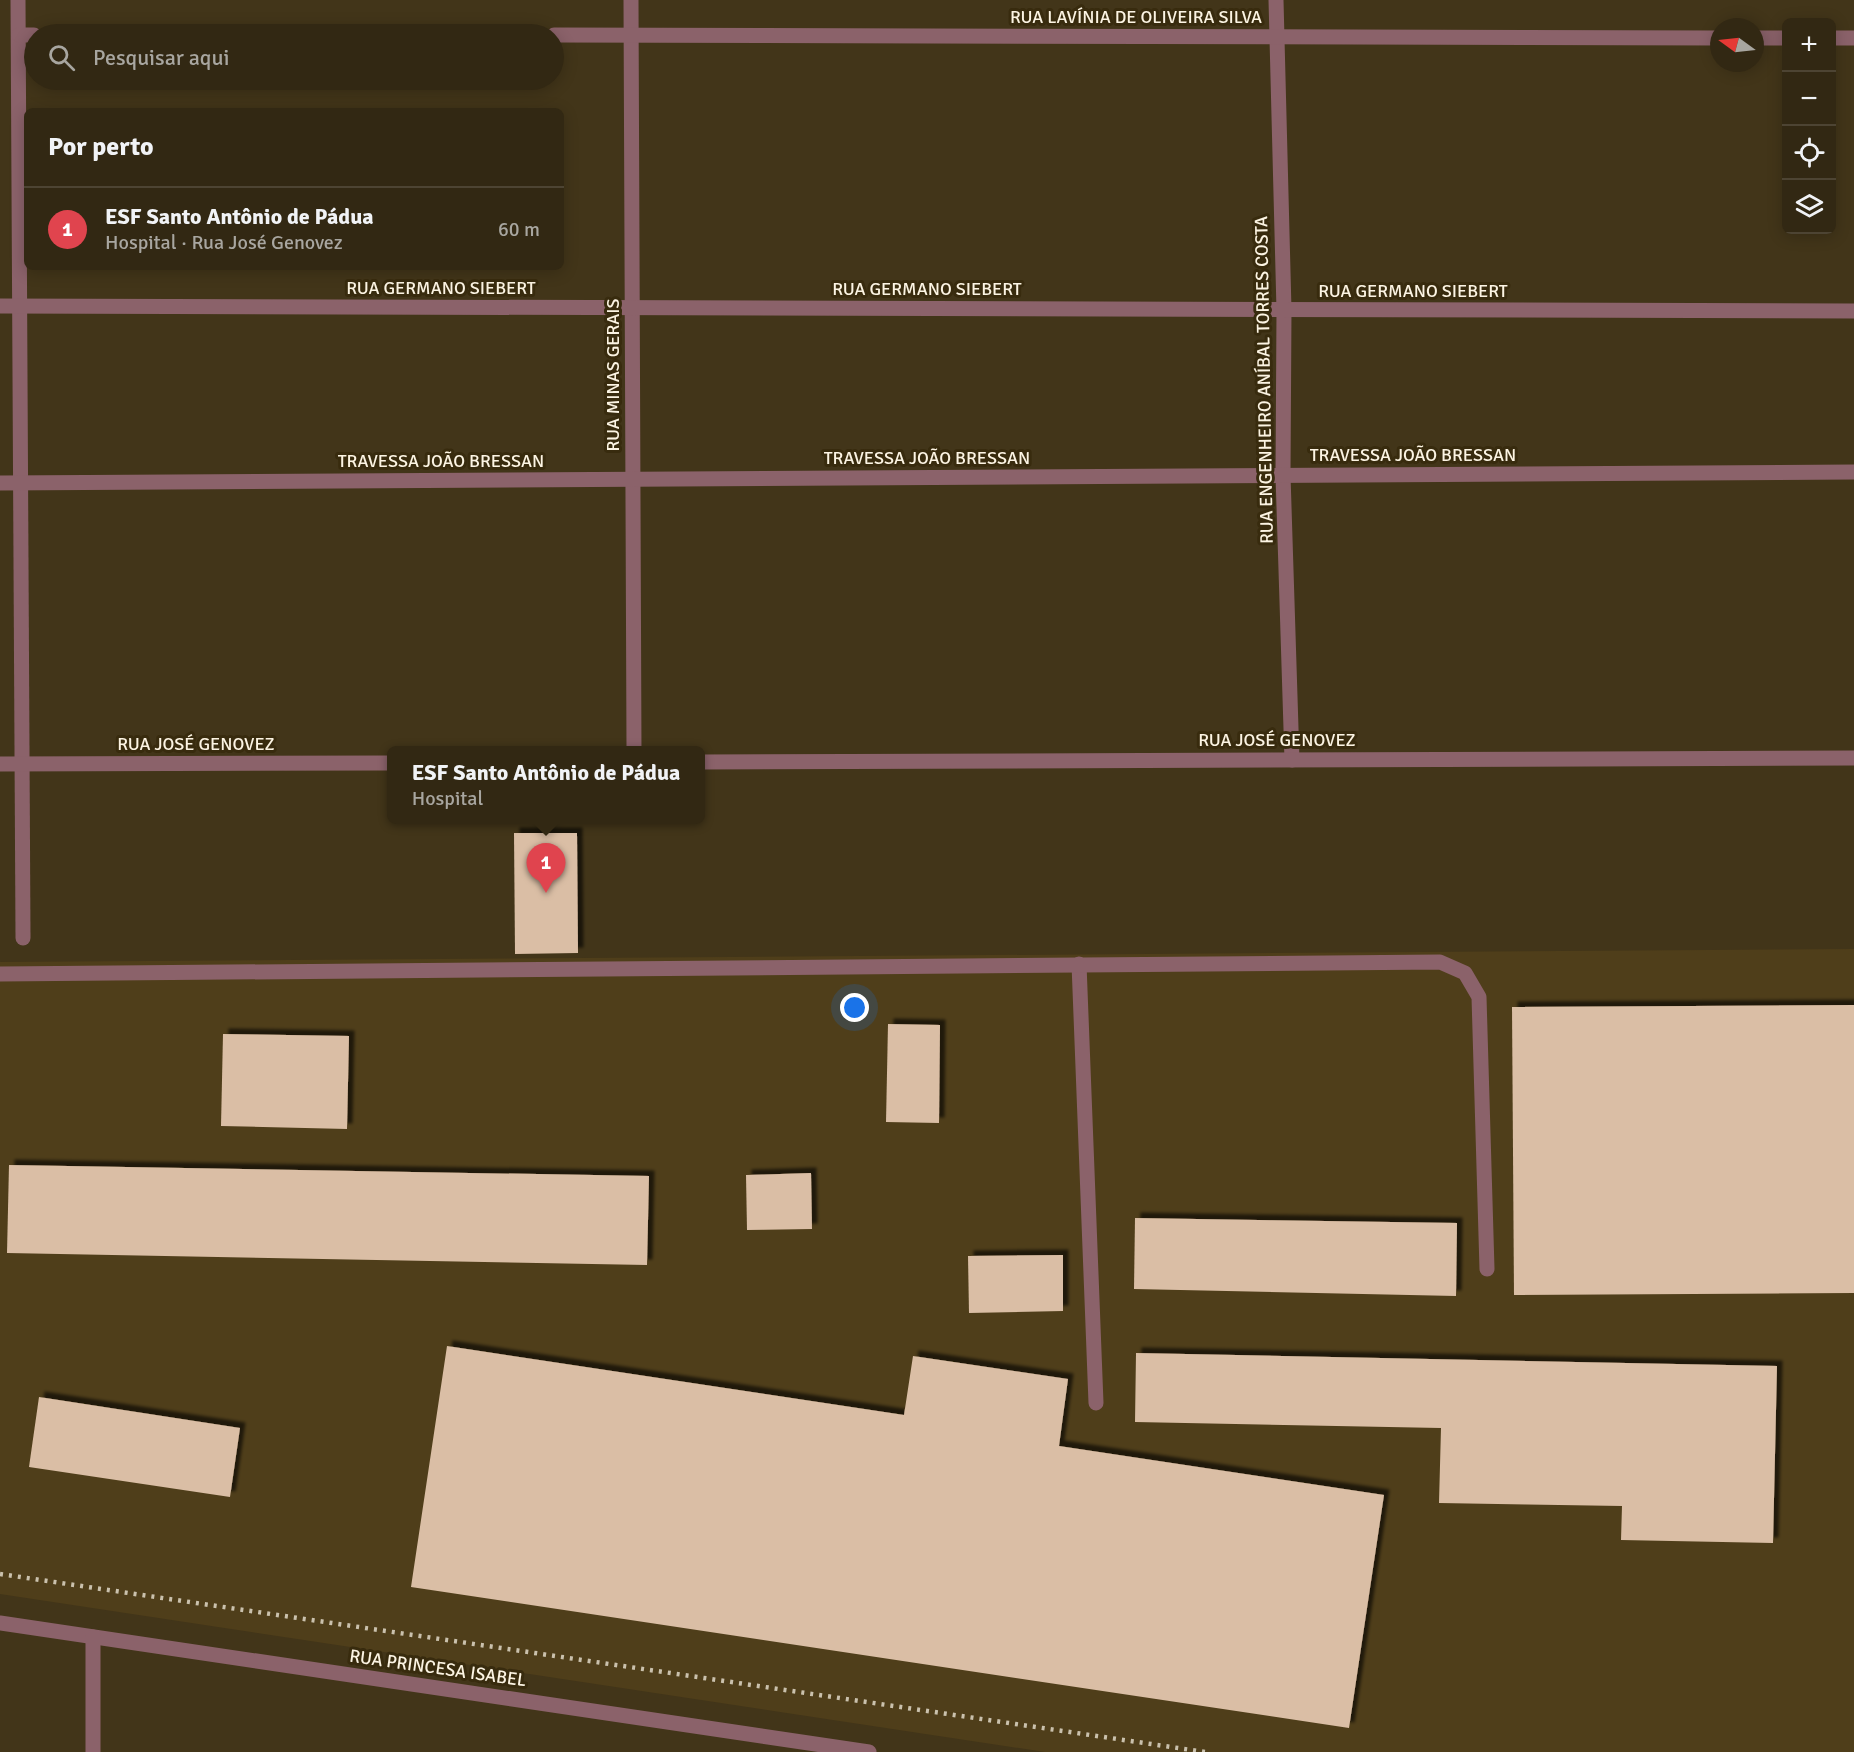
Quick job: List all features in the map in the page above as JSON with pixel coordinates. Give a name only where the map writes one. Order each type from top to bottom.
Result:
[{"type":"street","points":[[18,0],[23,939]]},
{"type":"street","name":"RUA MINAS GERAIS","points":[[631,0],[634,746]]},
{"type":"street","name":"RUA ENGENHEIRO ANÍBAL TORRES COSTA","points":[[1276,0],[1284,310],[1283,475],[1292,760]]},
{"type":"street","points":[[19,35],[24,35]]},
{"type":"street","name":"RUA LAVÍNIA DE OLIVEIRA SILVA","points":[[564,35],[1710,38]]},
{"type":"street","points":[[1764,38],[1782,38]]},
{"type":"street","points":[[1836,38],[1854,38]]},
{"type":"street","name":"RUA GERMANO SIEBERT","points":[[0,306],[1854,311]]},
{"type":"street","name":"TRAVESSA JOÃO BRESSAN","points":[[0,483],[1854,472]]},
{"type":"street","name":"RUA JOSÉ GENOVEZ","points":[[705,762],[1854,758]]},
{"type":"street","name":"RUA JOSÉ GENOVEZ","points":[[0,764],[387,763]]},
{"type":"street","points":[[0,974],[1440,962],[1465,973],[1479,997],[1487,1269]]},
{"type":"street","points":[[1079,964],[1096,1403]]},
{"type":"street","name":"RUA PRINCESA ISABEL","points":[[0,1623],[869,1752]]},
{"type":"street","points":[[93,1637],[93,1752]]},
{"type":"street","points":[[761,1736],[761,1752]]},
{"type":"shaded area","points":[[1854,949],[1854,1752],[1045,1752],[0,1594],[0,962]]},
{"type":"building","points":[[514,833],[577,833],[578,953],[515,954]]},
{"type":"building","points":[[1854,1005],[1854,1293],[1514,1295],[1512,1007]]},
{"type":"building","points":[[888,1024],[940,1025],[939,1123],[886,1122]]},
{"type":"building","points":[[223,1034],[349,1036],[347,1129],[221,1126]]},
{"type":"building","points":[[9,1165],[649,1176],[647,1265],[7,1253]]},
{"type":"building","points":[[811,1173],[812,1229],[747,1230],[746,1175]]},
{"type":"building","points":[[1135,1218],[1457,1223],[1456,1296],[1134,1289]]},
{"type":"building","points":[[1063,1255],[1063,1311],[969,1313],[968,1256]]},
{"type":"building","points":[[447,1346],[904,1415],[913,1356],[1068,1379],[1059,1446],[1384,1495],[1349,1728],[411,1587]]},
{"type":"building","points":[[1136,1353],[1777,1366],[1773,1543],[1621,1540],[1622,1506],[1439,1503],[1441,1428],[1135,1422]]},
{"type":"building","points":[[39,1397],[240,1428],[230,1497],[29,1467]]},
{"type":"railway","points":[[0,1574],[1205,1752]]},
{"type":"place","name":"ESF Santo Antônio de Pádua","points":[[546,893]]}]
